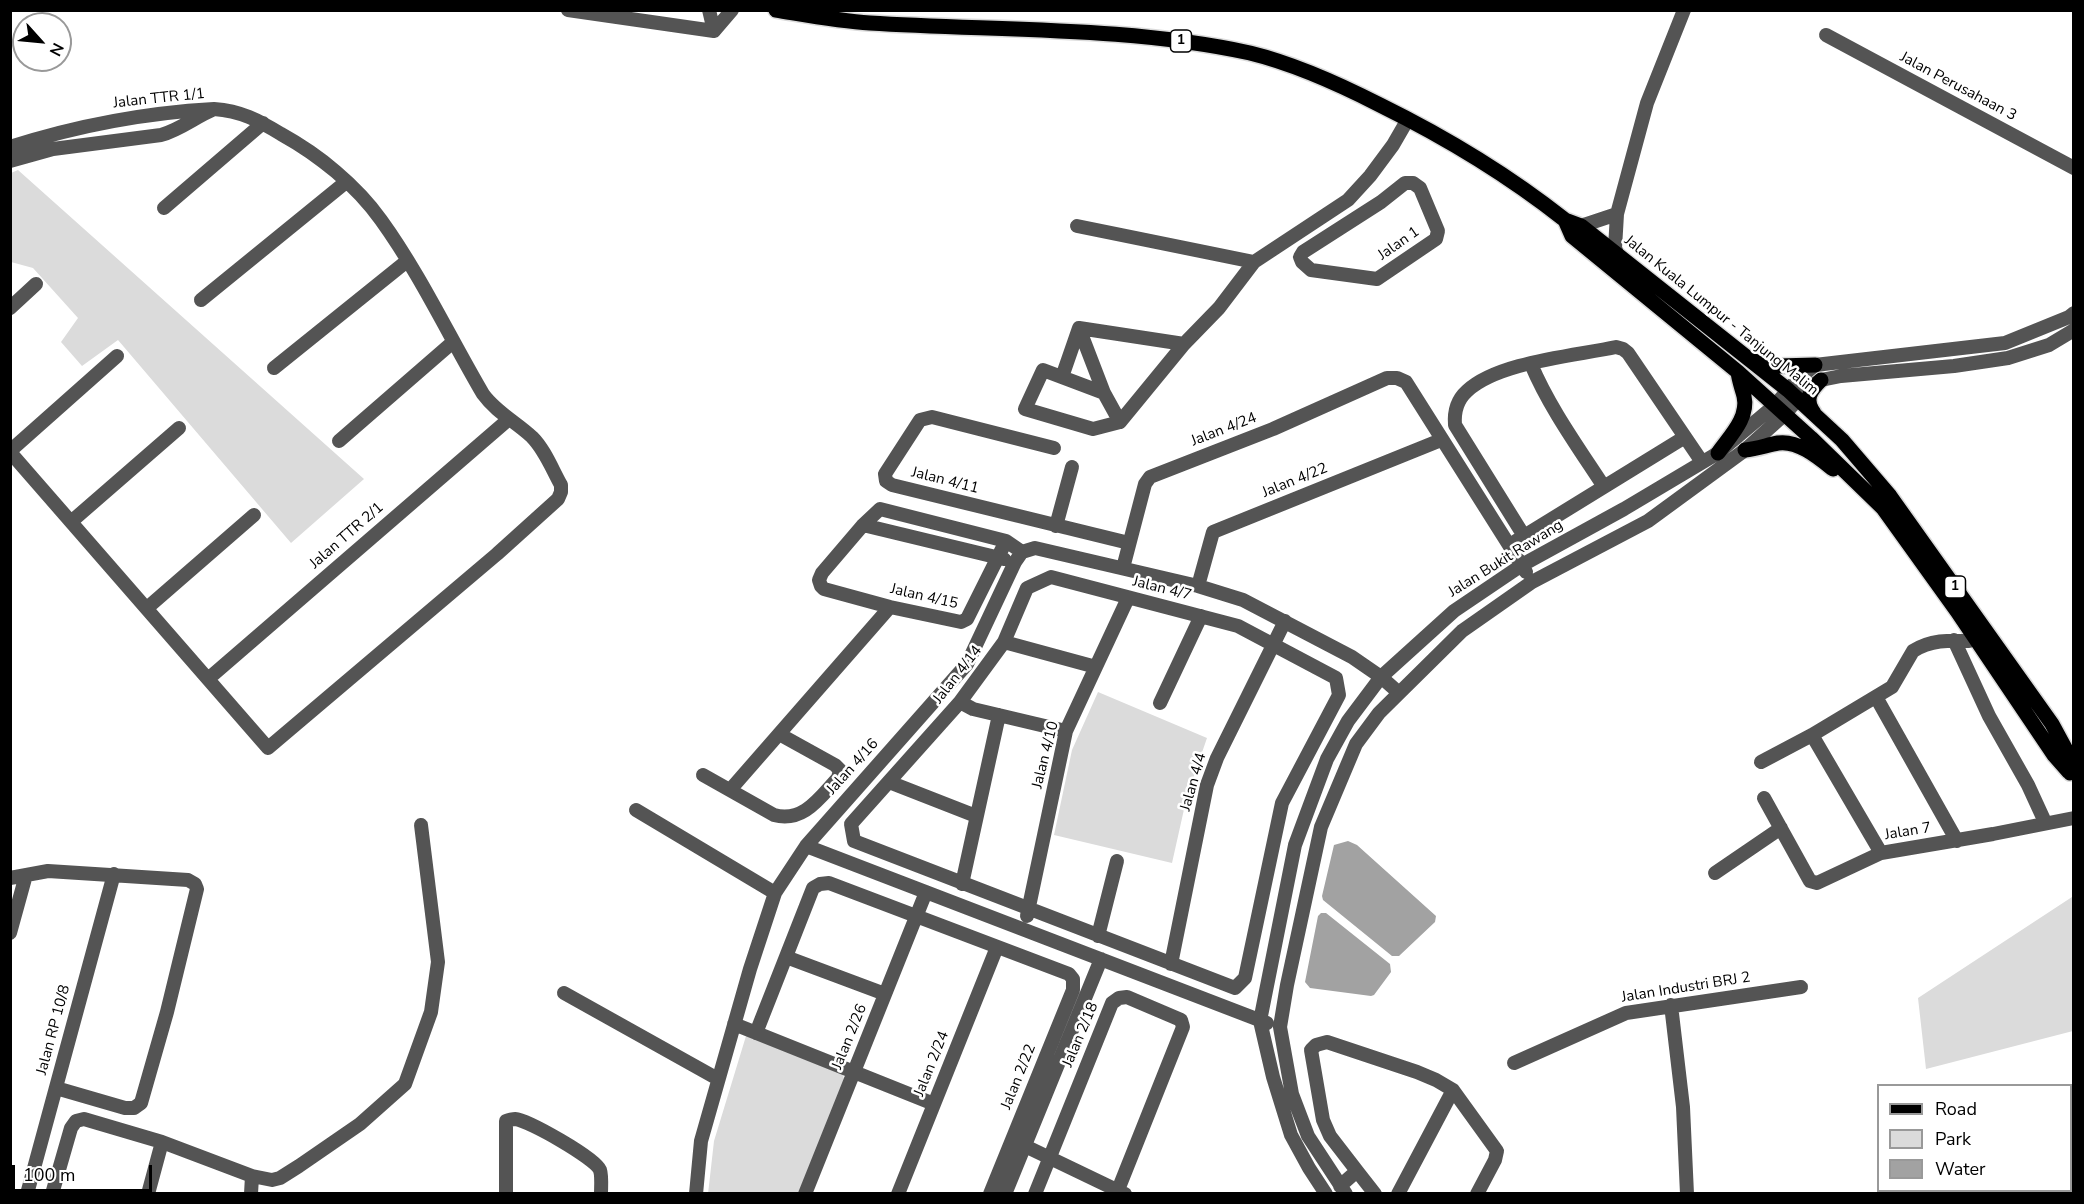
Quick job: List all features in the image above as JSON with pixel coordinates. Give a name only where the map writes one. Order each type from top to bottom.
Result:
[{"type":"main road","name":"Jalan Kuala Lumpur - Tanjung Malim","points":[[776,10],[867,23],[1112,33],[1188,42],[1251,54],[1304,70],[1352,91],[1408,119],[1476,158],[1565,220],[1581,226],[1793,395],[1842,440],[1869,469],[1904,515],[2052,724],[2065,748],[2072,777]]},
{"type":"main road","name":"Jalan Kuala Lumpur - Tanjung Malim","points":[[1565,220],[1572,236],[1738,372],[1882,508],[1957,611],[2054,755],[2072,777]]},
{"type":"main road","points":[[1746,357],[1769,365],[1815,365]]},
{"type":"main road","points":[[1718,453],[1736,429],[1744,413],[1745,400],[1738,372]]},
{"type":"main road","points":[[1816,417],[1808,401],[1811,392],[1821,380]]},
{"type":"main road","points":[[1745,450],[1777,443],[1793,444],[1829,466],[1882,508]]},
{"type":"street","points":[[568,10],[714,31]]},
{"type":"street","points":[[709,10],[714,31]]},
{"type":"street","points":[[714,31],[732,10]]},
{"type":"street","points":[[1618,256],[1615,248],[1617,214],[1647,103],[1684,10]]},
{"type":"street","name":"Jalan Perusahaan 3","points":[[1826,35],[2073,168]]},
{"type":"street","points":[[117,356],[10,451],[268,748],[548,510],[561,492],[561,485],[541,447],[489,402],[381,219],[346,182],[295,141],[236,111],[214,109]]},
{"type":"street","name":"Jalan TTR 1/1","points":[[10,161],[18,149],[92,123],[184,110],[214,109]]},
{"type":"street","name":"Jalan TTR 1/1","points":[[18,149],[53,148],[161,135],[177,131],[195,117],[214,109]]},
{"type":"street","points":[[123,119],[126,139]]},
{"type":"street","points":[[1104,393],[1042,370],[1025,410],[1093,429],[1120,422],[1184,344],[1219,308],[1254,262],[1348,200],[1370,176],[1393,145],[1408,119]]},
{"type":"street","points":[[164,208],[263,123]]},
{"type":"street","points":[[201,300],[346,182]]},
{"type":"street","name":"Jalan 1","points":[[1413,183],[1420,188],[1438,234],[1436,239],[1377,279],[1312,270],[1302,262],[1300,257],[1304,252],[1360,215],[1402,185],[1413,183]]},
{"type":"street","points":[[1348,200],[1360,215]]},
{"type":"street","points":[[1581,226],[1617,214]]},
{"type":"street","points":[[1077,226],[1254,262]]},
{"type":"street","points":[[274,369],[407,261]]},
{"type":"street","points":[[10,308],[36,284]]},
{"type":"street","points":[[1793,395],[1815,365],[2005,343],[2069,317],[2073,313]]},
{"type":"street","points":[[1079,328],[1184,344]]},
{"type":"street","points":[[1062,377],[1079,328]]},
{"type":"street","points":[[1079,328],[1104,393],[1120,422]]},
{"type":"street","points":[[1793,395],[1821,380],[1841,376],[2008,358],[2038,349],[2073,330]]},
{"type":"street","points":[[339,441],[453,342]]},
{"type":"street","points":[[1524,536],[1455,425],[1454,415],[1466,392],[1492,375],[1531,364],[1616,347],[1623,349],[1628,353],[1702,462]]},
{"type":"street","points":[[1972,348],[1974,363]]},
{"type":"street","points":[[1531,364],[1555,410],[1604,487]]},
{"type":"street","name":"Jalan 4/24","points":[[1123,568],[1145,484],[1150,477],[1273,429],[1387,378],[1397,378],[1406,382],[1441,440]]},
{"type":"street","name":"Jalan Bukit Rawang","points":[[1343,1190],[1308,1136],[1292,1094],[1280,1027],[1321,827],[1356,744],[1398,692],[1462,631],[1532,582],[1658,514],[1745,450],[1793,395]]},
{"type":"street","name":"Jalan Bukit Rawang","points":[[1326,1194],[1291,1135],[1273,1077],[1260,1021],[1293,856],[1305,814],[1327,759],[1353,714],[1381,677],[1454,611],[1522,565],[1624,509],[1718,453],[1780,410]]},
{"type":"street","name":"Jalan 4/11","points":[[1054,448],[932,417],[920,420],[885,474],[886,481],[892,485],[1129,543]]},
{"type":"street","name":"Jalan TTR 2/1","points":[[208,679],[509,419]]},
{"type":"street","points":[[72,521],[179,428]]},
{"type":"street","points":[[1509,545],[1685,437]]},
{"type":"street","points":[[1441,440],[1532,582]]},
{"type":"street","name":"Jalan 4/22","points":[[1198,586],[1213,532],[1441,440]]},
{"type":"street","points":[[1056,526],[1072,467]]},
{"type":"street","points":[[1624,509],[1650,507],[1658,514]]},
{"type":"street","points":[[863,525],[880,509],[1006,541],[1019,557]]},
{"type":"street","points":[[147,608],[254,516]]},
{"type":"street","points":[[863,525],[998,557],[1019,557],[1035,548],[1198,586],[1243,600],[1352,657],[1398,692]]},
{"type":"street","name":"Jalan 4/15","points":[[863,525],[822,573],[819,580],[820,586],[890,607],[963,622],[1006,541]]},
{"type":"street","name":"Jalan 4/16","points":[[696,1194],[700,1141],[775,893],[806,846],[967,664],[1019,557]]},
{"type":"street","name":"Jalan 4/7","points":[[1039,582],[1051,577],[1238,626],[1336,678],[1339,695],[1282,803],[1245,978],[1235,988],[1171,964]]},
{"type":"street","name":"Jalan 4/14","points":[[962,884],[854,841],[851,824],[957,705],[1004,642],[1027,588],[1039,582]]},
{"type":"street","name":"Jalan 4/10","points":[[1024,930],[1066,731],[1128,598]]},
{"type":"street","points":[[730,790],[890,607]]},
{"type":"street","points":[[1160,704],[1201,616]]},
{"type":"street","name":"Jalan 4/4","points":[[1171,964],[1207,786],[1217,758],[1285,621]]},
{"type":"street","points":[[1761,762],[1812,735],[1892,687],[1913,651],[1945,640],[1969,641]]},
{"type":"street","points":[[1954,640],[1989,716],[2028,785],[2045,822]]},
{"type":"street","points":[[1004,642],[1096,667]]},
{"type":"street","points":[[939,696],[957,705],[1066,731]]},
{"type":"street","points":[[1875,697],[1957,841]]},
{"type":"street","points":[[999,715],[962,884],[1171,964]]},
{"type":"street","points":[[703,775],[774,815],[784,818],[804,813],[838,778],[840,770],[835,765],[778,734]]},
{"type":"street","points":[[1812,735],[1881,853]]},
{"type":"street","points":[[889,782],[976,816]]},
{"type":"street","name":"Jalan 7","points":[[1764,798],[1810,881],[1817,883],[1881,853],[1957,841],[2073,818]]},
{"type":"street","points":[[636,810],[775,893]]},
{"type":"street","points":[[52,1194],[71,1128],[76,1121],[84,1119],[162,1142],[259,1183],[280,1178],[299,1166],[360,1124],[405,1084],[431,1012],[438,962],[421,825]]},
{"type":"street","points":[[1715,873],[1781,828]]},
{"type":"street","points":[[806,846],[1280,1027]]},
{"type":"street","points":[[1098,936],[1117,861]]},
{"type":"street","points":[[10,878],[48,870],[188,880],[195,884],[197,889],[166,1012],[142,1099],[138,1106],[129,1109],[56,1088]]},
{"type":"street","name":"Jalan RP 10/8","points":[[27,1194],[114,874]]},
{"type":"street","points":[[10,933],[26,875]]},
{"type":"street","points":[[756,1033],[813,888],[820,884],[829,883],[997,947]]},
{"type":"street","name":"Jalan 2/26","points":[[805,1194],[926,892]]},
{"type":"street","name":"Jalan 2/22","points":[[990,1194],[1073,990],[1073,980],[1069,974],[997,947]]},
{"type":"street","name":"Jalan 2/24","points":[[898,1194],[997,947]]},
{"type":"street","points":[[786,957],[885,994]]},
{"type":"street","points":[[1005,1194],[1101,959]]},
{"type":"street","name":"Jalan Industri BRJ 2","points":[[1514,1063],[1626,1013],[1801,987]]},
{"type":"street","points":[[564,993],[718,1079]]},
{"type":"street","name":"Jalan 2/18","points":[[1050,1156],[1112,1003],[1119,998],[1127,997],[1181,1020],[1183,1027],[1121,1192]]},
{"type":"street","points":[[1671,1005],[1683,1107],[1687,1194]]},
{"type":"street","points":[[734,1024],[934,1104]]},
{"type":"street","points":[[1376,1194],[1329,1136],[1323,1120],[1311,1053],[1314,1046],[1330,1043],[1417,1072],[1453,1090],[1497,1151],[1495,1160],[1477,1194]]},
{"type":"street","points":[[1398,1194],[1453,1090]]},
{"type":"street","points":[[506,1194],[506,1120],[515,1119],[526,1122],[582,1152],[600,1170],[601,1194]]},
{"type":"street","points":[[148,1194],[162,1142]]},
{"type":"street","points":[[1025,1146],[1121,1192]]},
{"type":"street","points":[[1035,1194],[1050,1156]]},
{"type":"street","points":[[1343,1190],[1357,1171]]},
{"type":"street","points":[[251,1194],[259,1183]]},
{"type":"green space","points":[[18,170],[364,479],[291,543],[118,340],[82,366],[61,342],[78,318],[33,268],[11,262],[11,173]]},
{"type":"green space","points":[[1098,692],[1207,738],[1187,796],[1172,863],[1054,835],[1072,750]]},
{"type":"green space","points":[[2072,897],[2073,1031],[1926,1069],[1918,998]]},
{"type":"green space","points":[[746,1036],[842,1070],[845,1084],[799,1193],[708,1194],[714,1141]]},
{"type":"water","points":[[1348,841],[1357,845],[1436,916],[1435,922],[1399,956],[1392,956],[1323,900],[1334,845]]},
{"type":"water","points":[[1326,913],[1390,964],[1391,972],[1374,995],[1310,988],[1305,982],[1318,916]]}]
